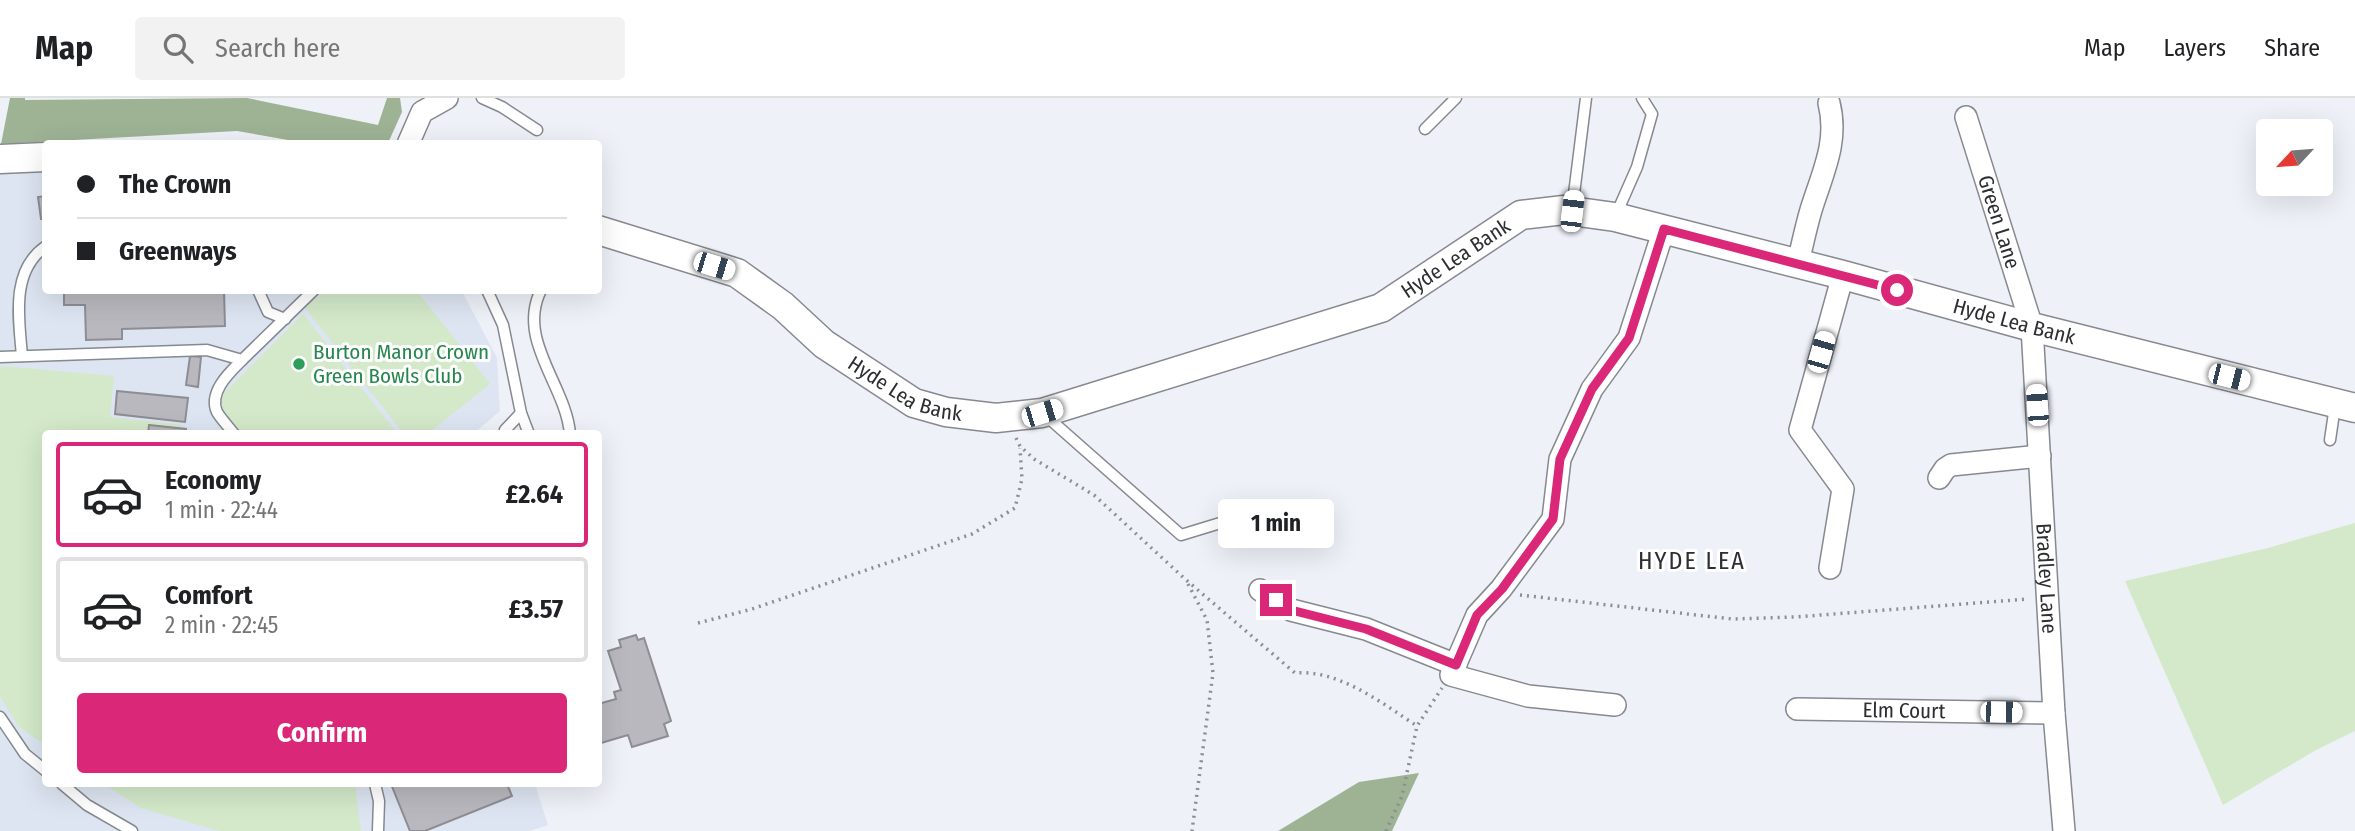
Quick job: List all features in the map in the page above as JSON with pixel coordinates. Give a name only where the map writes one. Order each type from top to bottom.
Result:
[{"type":"street","points":[[410,140],[422,112],[447,98]]},
{"type":"street","points":[[1798,263],[1832,143],[1833,121],[1829,103]]},
{"type":"street","name":"Green Lane","points":[[1966,117],[2032,327]]},
{"type":"street","points":[[0,159],[42,157]]},
{"type":"street","name":"Hyde Lea Bank","points":[[602,231],[737,273],[783,306],[824,344],[914,403],[946,412],[1007,418],[1042,413],[1381,308],[1521,215],[1564,210],[1615,217],[1664,229],[2032,327],[2345,405]]},
{"type":"street","points":[[1454,670],[1477,615],[1502,589],[1553,519],[1560,459],[1592,389],[1629,338],[1664,229]]},
{"type":"street","points":[[1830,568],[1843,489],[1800,430],[1843,275]]},
{"type":"street","name":"Bradley Lane","points":[[2032,327],[2054,713],[2064,831]]},
{"type":"street","points":[[1939,478],[1951,465],[2040,456]]},
{"type":"street","points":[[1260,590],[1291,610],[1366,629],[1454,670],[1528,696],[1615,705]]},
{"type":"street","name":"Elm Court","points":[[1797,709],[2054,713]]},
{"type":"lane","points":[[482,98],[502,107],[537,130]]},
{"type":"lane","points":[[1425,129],[1456,98]]},
{"type":"lane","points":[[1572,211],[1586,98]]},
{"type":"lane","points":[[1615,217],[1637,167],[1652,114],[1642,98]]},
{"type":"lane","points":[[22,356],[18,302],[25,268],[42,250]]},
{"type":"lane","points":[[260,294],[268,312],[285,319]]},
{"type":"lane","points":[[231,430],[216,410],[216,397],[222,382],[310,294]]},
{"type":"lane","points":[[489,294],[503,325],[521,413],[527,430]]},
{"type":"lane","points":[[540,294],[533,318],[536,340],[569,415],[570,430]]},
{"type":"lane","points":[[0,357],[207,350],[242,360]]},
{"type":"lane","points":[[2330,440],[2345,405]]},
{"type":"lane","points":[[505,430],[521,413]]},
{"type":"lane","points":[[1042,413],[1181,535],[1276,506]]},
{"type":"lane","points":[[0,717],[25,754],[42,768]]},
{"type":"lane","points":[[66,787],[88,805],[132,831]]},
{"type":"lane","points":[[376,787],[379,801],[378,831]]},
{"type":"path","points":[[698,622],[752,609],[972,534],[1015,508],[1022,479],[1020,446],[1007,418]]},
{"type":"path","points":[[1020,446],[1034,459],[1094,495],[1185,579],[1295,673],[1310,672],[1361,690],[1417,726]]},
{"type":"path","points":[[1185,579],[1207,620],[1213,673],[1192,831]]},
{"type":"path","points":[[1502,589],[1510,594],[1732,620],[2048,597]]},
{"type":"path","points":[[1386,831],[1402,796],[1417,726],[1454,670]]},
{"type":"shaded area","points":[[42,161],[42,294],[464,294],[497,358],[500,411],[478,430],[42,430],[42,787],[536,787],[548,825],[529,831],[0,831],[0,163]]},
{"type":"green space","points":[[10,98],[247,98],[378,125],[387,98],[400,98],[402,112],[389,140],[288,140],[237,131],[1,144]]},
{"type":"green space","points":[[322,294],[419,294],[490,384],[432,430],[401,430],[304,307]]},
{"type":"green space","name":"Burton Manor Crown Green Bowls Club","points":[[303,314],[395,430],[238,430],[222,409],[222,395]]},
{"type":"green space","points":[[2,366],[114,376],[110,417],[182,425],[183,430],[42,430],[42,743],[18,726],[0,696]]},
{"type":"green space","points":[[2355,523],[2355,731],[2316,750],[2223,805],[2125,581],[2268,548]]},
{"type":"green space","points":[[1419,773],[1392,831],[1278,831],[1359,782]]},
{"type":"green space","points":[[109,787],[355,787],[361,831],[219,831],[141,808]]},
{"type":"building","points":[[42,196],[42,219],[41,219],[38,197]]},
{"type":"building","points":[[64,294],[224,294],[225,326],[122,329],[122,339],[86,340],[85,305],[64,305]]},
{"type":"building","points":[[190,356],[201,357],[198,387],[186,385]]},
{"type":"building","points":[[117,391],[188,398],[185,422],[115,414]]},
{"type":"building","points":[[149,425],[186,429],[186,430],[148,430]]},
{"type":"building","points":[[636,635],[638,640],[644,638],[671,721],[664,724],[668,736],[632,747],[628,735],[602,743],[602,703],[616,699],[614,692],[621,690],[608,651],[621,647],[619,640]]},
{"type":"building","points":[[392,787],[508,787],[512,796],[425,831],[410,831]]},
{"type":"place","name":"Burton Manor Crown Green Bowls Club","points":[[299,364]]},
{"type":"district","name":"HYDE LEA","points":[[1692,561]]},
{"type":"route","points":[[1276,600],[1291,610],[1366,629],[1456,665],[1477,615],[1502,589],[1553,519],[1560,459],[1592,389],[1629,338],[1664,229],[1897,290]]}]
